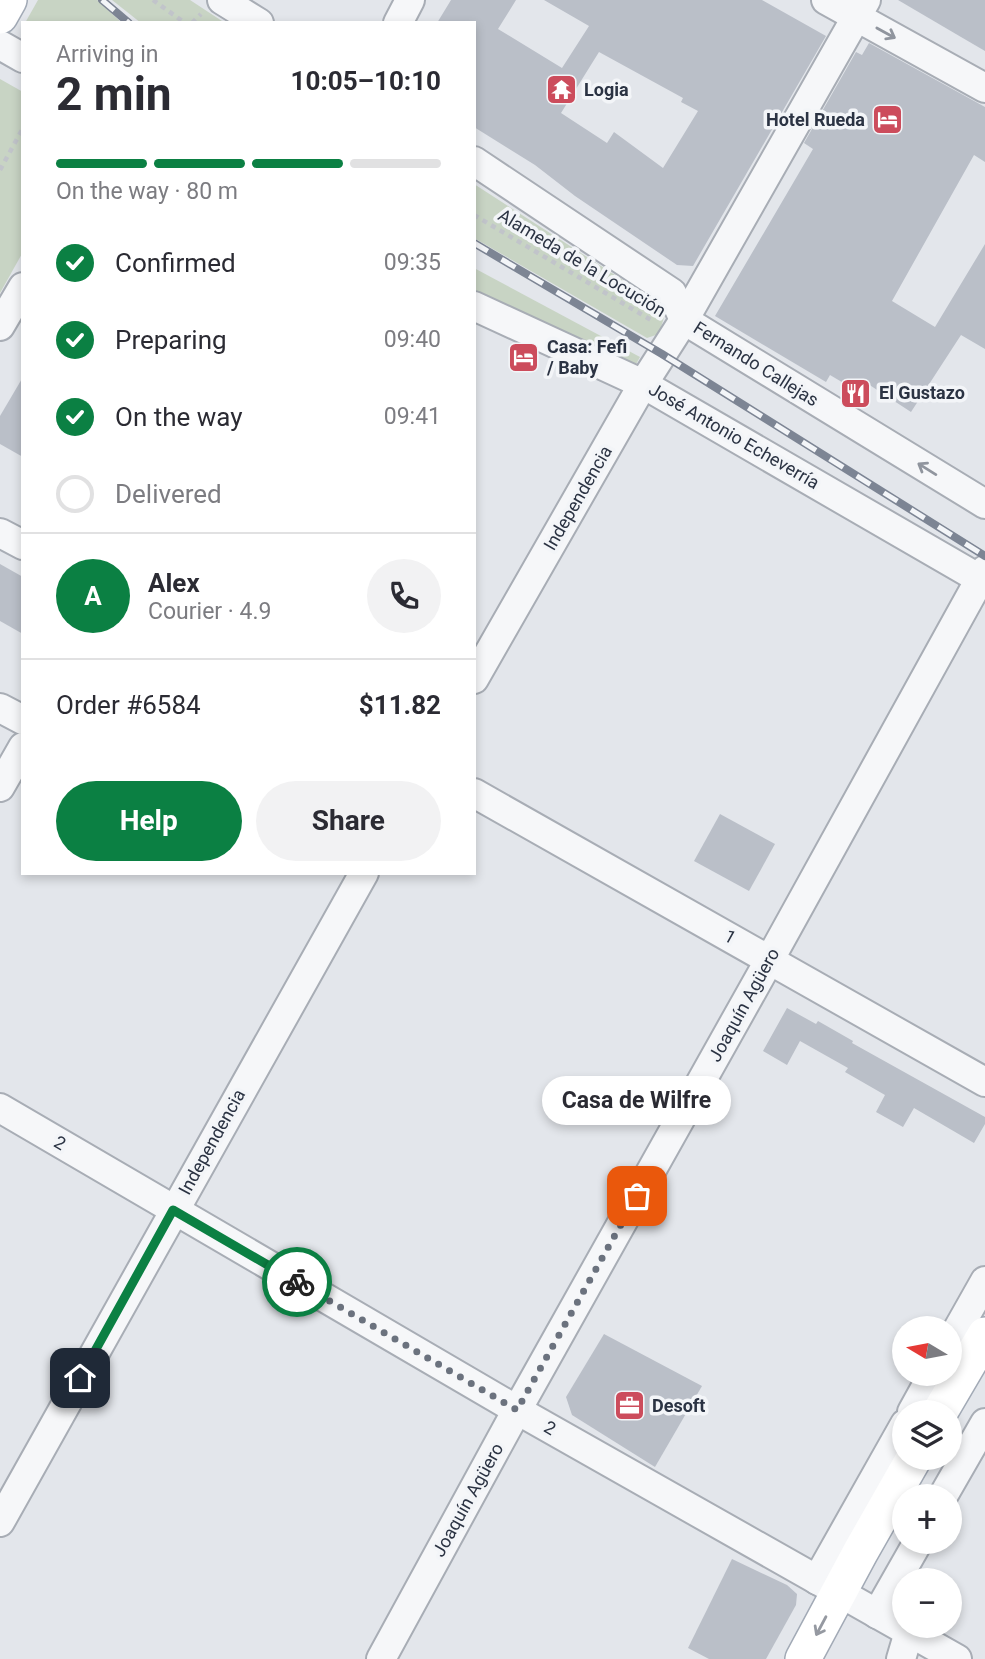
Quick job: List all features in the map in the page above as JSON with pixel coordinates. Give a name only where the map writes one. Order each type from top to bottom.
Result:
[{"type":"main road","points":[[0,16],[9,0]]},
{"type":"main road","points":[[947,1400],[985,1335]]},
{"type":"main road","points":[[803,1659],[828,1586],[861,1552],[907,1470]]},
{"type":"street","points":[[222,0],[256,21]]},
{"type":"street","points":[[399,21],[410,0]]},
{"type":"street","points":[[826,0],[862,8],[985,88]]},
{"type":"street","name":"Independencia","points":[[476,675],[862,8]]},
{"type":"street","points":[[0,45],[21,57]]},
{"type":"street","name":"Fernando Callejas","points":[[476,162],[672,293],[679,327],[985,505]]},
{"type":"street","points":[[0,326],[21,290]]},
{"type":"street","name":"José Antonio Echeverría","points":[[476,307],[643,384],[983,577]]},
{"type":"street","points":[[0,533],[21,544]]},
{"type":"street","name":"Joaquín Agüero","points":[[380,1659],[983,577]]},
{"type":"street","points":[[0,708],[21,719]]},
{"type":"street","points":[[0,787],[21,750]]},
{"type":"street","name":"1","points":[[476,794],[985,1082]]},
{"type":"street","name":"Independencia","points":[[0,1522],[362,875]]},
{"type":"street","name":"2","points":[[0,1108],[517,1410],[892,1622]]},
{"type":"street","points":[[962,1322],[985,1281]]},
{"type":"street","points":[[950,1484],[985,1423]]},
{"type":"street","points":[[828,1586],[892,1451]]},
{"type":"street","points":[[877,1614],[911,1554]]},
{"type":"street","points":[[901,1659],[907,1638]]},
{"type":"street","name":"2","points":[[920,1638],[957,1659]]},
{"type":"path","points":[[153,0],[182,21]]},
{"type":"path","points":[[0,170],[21,132]]},
{"type":"path","name":"Alameda de la Locución","points":[[476,216],[679,327]]},
{"type":"green space","points":[[38,0],[97,0],[120,21],[26,21]]},
{"type":"green space","points":[[112,0],[190,0],[222,21],[138,21]]},
{"type":"green space","points":[[0,79],[21,91],[21,256],[0,293]]},
{"type":"green space","points":[[476,185],[660,304],[665,314],[659,334],[647,338],[476,239]]},
{"type":"green space","points":[[476,269],[640,357],[635,366],[476,294]]},
{"type":"building","points":[[451,0],[516,0],[498,29],[562,68],[589,26],[544,0],[762,0],[826,36],[693,266],[677,265],[575,196],[535,165],[476,128],[476,21],[438,21]],"holes":[[[599,52],[683,98],[681,102],[698,111],[663,168],[614,132],[607,143],[561,113]]]},
{"type":"building","points":[[898,0],[985,0],[985,51],[961,37]]},
{"type":"building","points":[[869,43],[985,107],[985,162],[974,155],[892,301],[935,327],[985,244],[985,349],[961,335],[911,412],[868,384],[862,394],[830,375],[826,382],[715,316],[813,149],[804,143],[856,52],[862,55]]},
{"type":"building","points":[[21,380],[21,456],[0,444],[0,416]]},
{"type":"building","points":[[0,564],[21,576],[21,633],[0,621]]},
{"type":"building","points":[[720,814],[775,844],[749,891],[694,861]]},
{"type":"building","points":[[787,1008],[816,1024],[818,1021],[853,1041],[852,1043],[985,1117],[985,1124],[974,1143],[914,1108],[903,1127],[876,1112],[885,1095],[845,1072],[848,1068],[800,1041],[787,1065],[763,1051]]},
{"type":"building","name":"Desoft","points":[[604,1334],[702,1386],[655,1467],[572,1415],[566,1397]]},
{"type":"building","points":[[732,1559],[787,1585],[797,1594],[796,1605],[766,1659],[709,1659],[688,1648]]},
{"type":"railway","points":[[102,0],[127,21]]},
{"type":"railway","points":[[476,244],[662,354],[985,556]]},
{"type":"way so far","points":[[297,1282],[517,1410],[637,1196]]},
{"type":"place","name":"Logia","points":[[561,90]]},
{"type":"place","name":"Hotel Rueda","points":[[888,120]]},
{"type":"place","name":"Casa: Fefi / Baby","points":[[524,357]]},
{"type":"place","name":"El Gustazo","points":[[856,393]]},
{"type":"place","name":"Casa de Wilfre","points":[[637,1196]]},
{"type":"place","name":"Desoft","points":[[629,1406]]},
{"type":"route","points":[[80,1378],[173,1210],[297,1282]]}]
